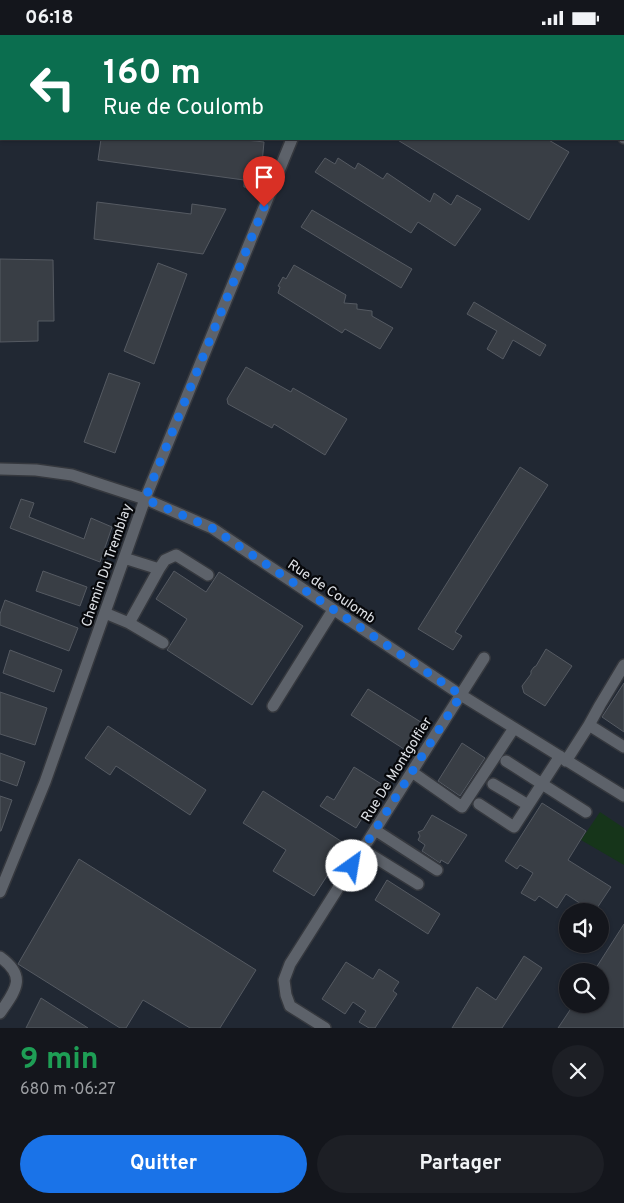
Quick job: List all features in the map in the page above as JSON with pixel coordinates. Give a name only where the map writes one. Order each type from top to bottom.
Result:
[{"type":"street","name":"Chemin Du Tremblay","points":[[0,892],[45,782],[145,499],[292,140]]},
{"type":"street","name":"Rue de Coulomb","points":[[0,469],[36,469],[72,475],[145,499],[212,528],[461,695],[624,796]]},
{"type":"street","points":[[129,623],[165,560],[176,555],[208,575]]},
{"type":"street","points":[[124,558],[159,569]]},
{"type":"street","points":[[273,706],[333,610]]},
{"type":"street","points":[[105,613],[129,623],[163,643]]},
{"type":"street","name":"Rue De Montgolfier","points":[[325,1028],[290,1006],[284,980],[290,964],[484,658]]},
{"type":"street","points":[[479,804],[514,827],[542,783],[589,725],[624,665]]},
{"type":"street","points":[[589,725],[624,747]]},
{"type":"street","points":[[412,772],[462,807],[514,728]]},
{"type":"street","points":[[506,761],[586,812]]},
{"type":"street","points":[[492,784],[528,805]]},
{"type":"street","points":[[375,830],[437,870]]},
{"type":"street","points":[[363,849],[418,884]]},
{"type":"street","points":[[0,957],[14,970],[16,984],[14,992],[0,1013]]},
{"type":"shaded area","points":[[0,140],[624,140],[624,1028],[0,1028]]},
{"type":"green space","points":[[600,812],[624,828],[624,865],[581,840]]},
{"type":"building","points":[[101,140],[246,140],[264,142],[261,174],[256,173],[254,188],[244,187],[244,180],[98,160]]},
{"type":"building","points":[[398,140],[549,140],[569,152],[529,220]]},
{"type":"building","points":[[325,158],[335,164],[338,158],[355,169],[358,163],[383,179],[387,173],[430,202],[434,193],[451,205],[457,195],[481,209],[455,246],[418,222],[411,233],[315,172]]},
{"type":"building","points":[[97,202],[191,214],[192,204],[226,209],[203,254],[94,239]]},
{"type":"building","points":[[312,210],[412,269],[401,288],[301,227]]},
{"type":"building","points":[[0,259],[53,260],[54,321],[38,321],[38,341],[0,342]]},
{"type":"building","points":[[158,263],[187,274],[154,364],[124,351]]},
{"type":"building","points":[[294,265],[346,295],[344,303],[357,304],[357,309],[372,311],[372,316],[393,328],[380,349],[345,329],[342,333],[278,293],[280,287],[278,286],[283,277],[286,279]]},
{"type":"building","points":[[474,302],[546,345],[540,356],[513,340],[503,359],[487,349],[497,331],[467,314]]},
{"type":"building","points":[[246,367],[291,392],[293,388],[347,419],[325,455],[274,424],[272,428],[228,404],[227,399]]},
{"type":"building","points":[[109,373],[140,383],[115,453],[84,442]]},
{"type":"building","points":[[520,467],[548,485],[455,632],[462,636],[453,650],[418,629]]},
{"type":"building","points":[[21,499],[34,503],[29,517],[84,539],[91,518],[112,527],[100,562],[10,528]]},
{"type":"building","points":[[43,571],[87,587],[80,606],[36,591]]},
{"type":"building","points":[[174,571],[206,592],[219,572],[303,626],[252,705],[167,650],[187,619],[156,599]]},
{"type":"building","points":[[5,600],[78,628],[69,651],[0,625],[0,614]]},
{"type":"building","points":[[546,649],[572,666],[545,706],[524,693],[522,686]]},
{"type":"building","points":[[10,650],[62,670],[54,692],[3,673]]},
{"type":"building","points":[[624,683],[624,732],[602,717]]},
{"type":"building","points":[[368,689],[424,724],[407,751],[351,715]]},
{"type":"building","points":[[0,692],[47,708],[35,745],[0,734]]},
{"type":"building","points":[[108,726],[206,790],[190,815],[116,766],[110,775],[85,758]]},
{"type":"building","points":[[462,743],[485,758],[460,796],[438,781]]},
{"type":"building","points":[[0,753],[25,762],[17,786],[0,780]]},
{"type":"building","points":[[354,767],[383,785],[356,828],[320,806],[327,796],[334,800]]},
{"type":"building","points":[[263,791],[347,845],[314,896],[273,871],[286,850],[243,823]]},
{"type":"building","points":[[0,796],[12,800],[1,831],[0,831]]},
{"type":"building","points":[[542,803],[586,831],[568,860],[611,887],[600,903],[580,903],[566,894],[557,908],[539,896],[535,901],[521,893],[533,873],[520,865],[517,869],[505,861]]},
{"type":"building","points":[[432,815],[467,835],[448,864],[441,860],[440,863],[422,851],[425,845],[418,840],[420,836],[418,832],[423,830]]},
{"type":"building","points":[[79,859],[256,970],[220,1028],[190,1028],[143,1000],[126,1028],[120,1028],[18,964]]},
{"type":"building","points":[[387,880],[440,914],[428,934],[375,900]]},
{"type":"building","points":[[624,924],[624,1028],[558,1028],[568,1013],[609,1013],[609,963],[599,963],[605,953],[609,953],[609,948]]},
{"type":"building","points":[[524,956],[542,968],[502,1028],[452,1028],[477,987],[496,1000]]},
{"type":"building","points":[[346,962],[373,979],[379,969],[399,982],[393,991],[397,994],[375,1028],[369,1028],[359,1022],[366,1011],[353,1002],[345,1014],[322,999]]},
{"type":"building","points":[[41,998],[88,1028],[26,1028]]},
{"type":"route","points":[[264,207],[145,499],[212,528],[461,695],[352,866]]}]
